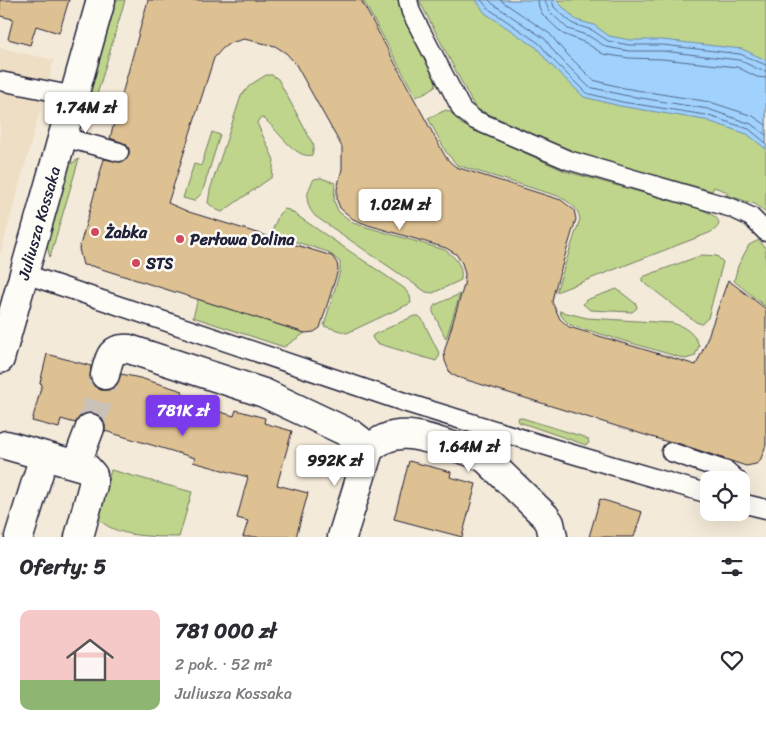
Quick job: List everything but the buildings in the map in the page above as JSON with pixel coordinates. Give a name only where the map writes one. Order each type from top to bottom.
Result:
[{"type":"street","name":"Juliusza Kossaka","points":[[0,359],[8,304],[25,274],[101,0]]},
{"type":"street","points":[[106,375],[111,355],[122,348],[129,349],[264,393],[353,435],[369,450]]},
{"type":"street","points":[[76,465],[90,428]]},
{"type":"street","points":[[342,537],[369,450],[380,442],[406,433],[420,435],[477,454],[493,465],[545,516],[550,523],[554,537]]},
{"type":"street","points":[[3,444],[87,468],[93,475],[93,484],[79,537]]},
{"type":"street","points":[[19,537],[44,456]]},
{"type":"lane","points":[[408,0],[450,90],[462,110],[475,120],[568,160],[732,208],[751,217],[766,232]]},
{"type":"lane","points":[[0,81],[75,96]]},
{"type":"lane","points":[[64,137],[119,152]]},
{"type":"lane","points":[[25,274],[410,404],[700,491]]},
{"type":"lane","points":[[671,452],[726,471]]},
{"type":"shaded area","points":[[0,48],[54,60],[0,255]]},
{"type":"green space","points":[[115,0],[125,0],[86,132],[80,122]]},
{"type":"green space","points":[[363,0],[398,0],[399,8],[436,79],[436,85],[430,90],[416,97]]},
{"type":"green space","points":[[419,0],[766,0],[766,213],[755,204],[726,195],[728,192],[714,187],[712,191],[578,154],[475,108]]},
{"type":"green space","points":[[266,75],[272,75],[278,79],[314,146],[312,155],[299,153],[268,122],[263,118],[259,119],[257,123],[274,160],[272,177],[222,212],[208,203],[210,190],[241,96],[250,85]]},
{"type":"green space","points":[[446,110],[454,114],[461,124],[565,171],[697,208],[716,218],[719,225],[709,233],[556,292],[580,219],[577,211],[558,196],[457,165],[446,152],[428,118]]},
{"type":"green space","points":[[212,132],[220,135],[202,193],[194,201],[183,198],[194,164],[201,166]]},
{"type":"green space","points":[[79,159],[50,257],[46,242],[67,166]]},
{"type":"green space","points":[[321,178],[335,183],[334,201],[338,211],[353,223],[445,250],[458,262],[461,270],[461,280],[433,293],[426,292],[315,216],[309,207],[307,198],[314,179]]},
{"type":"green space","points":[[284,209],[289,210],[404,288],[410,296],[411,303],[347,333],[324,326],[340,271],[340,262],[328,252],[271,234],[279,214]]},
{"type":"green space","points":[[759,240],[766,249],[766,307],[734,281],[738,266],[749,245]]},
{"type":"green space","points":[[702,255],[717,256],[723,262],[708,318],[701,324],[642,281],[642,278]]},
{"type":"green space","points":[[617,289],[636,304],[637,308],[632,312],[590,310],[583,304],[586,300]]},
{"type":"green space","points":[[460,294],[446,339],[433,312],[433,308],[435,305]]},
{"type":"green space","points":[[198,299],[305,333],[284,347],[193,317]]},
{"type":"green space","points":[[559,311],[587,318],[672,323],[688,331],[699,345],[695,356],[686,359],[570,325]]},
{"type":"green space","points":[[414,316],[419,316],[422,319],[440,355],[436,361],[376,343],[373,339],[372,336],[375,334]]},
{"type":"green space","points":[[519,417],[584,437],[588,439],[589,443],[586,445],[519,422]]},
{"type":"green space","points":[[111,470],[192,492],[179,537],[134,535],[114,529],[98,518]]},
{"type":"water","points":[[476,0],[556,0],[576,20],[594,25],[609,36],[630,40],[663,40],[742,49],[766,60],[766,149],[747,134],[705,120],[620,106],[584,97],[548,62],[537,48],[485,13]]},
{"type":"tunnel","points":[[90,428],[105,375]]},
{"type":"place","name":"Żabka","points":[[95,232]]},
{"type":"place","name":"Perłowa Dolina","points":[[180,239]]},
{"type":"place","name":"STS","points":[[136,263]]}]
